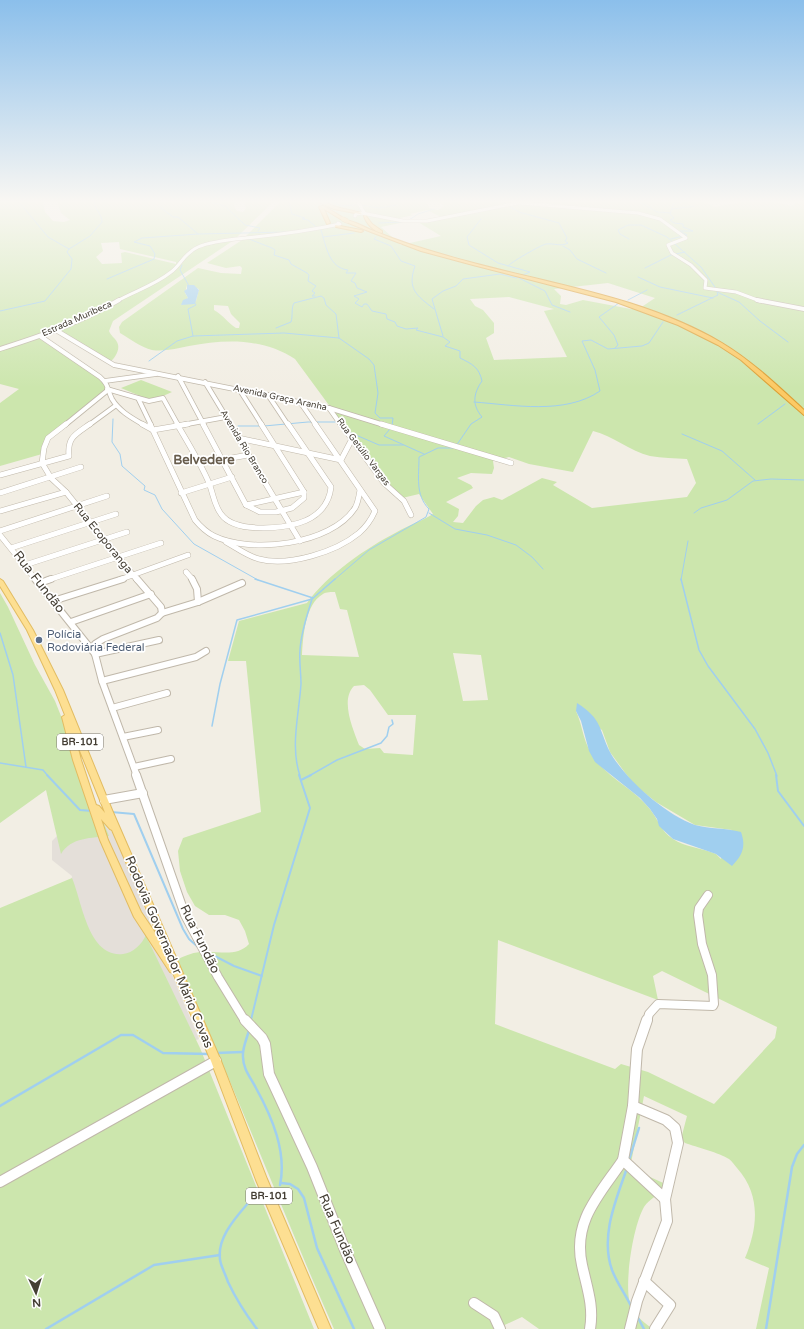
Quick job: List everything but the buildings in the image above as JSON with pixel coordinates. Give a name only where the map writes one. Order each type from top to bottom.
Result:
[{"type":"highway","points":[[471,264],[619,301],[674,321],[712,340],[743,359],[763,374],[804,413]]},
{"type":"highway","points":[[482,264],[617,298],[674,318],[709,334],[744,355],[769,374],[804,407]]},
{"type":"main road","name":"Rodovia Governador Mário Covas","points":[[0,581],[30,630],[59,690],[117,831],[216,1061],[262,1180],[325,1329]]},
{"type":"main road","points":[[59,690],[77,760],[104,840],[137,914],[182,983]]},
{"type":"main road","points":[[89,793],[99,812],[117,831]]},
{"type":"street","name":"Estrada Muribeca","points":[[0,349],[40,336],[102,310],[131,293],[152,285],[173,271],[178,264]]},
{"type":"street","points":[[691,264],[706,280],[706,288],[736,292],[760,301],[804,309]]},
{"type":"street","name":"Avenida Graça Aranha","points":[[54,329],[114,365],[178,376],[329,408],[511,463]]},
{"type":"street","points":[[40,336],[104,382],[115,406],[153,430],[226,417]]},
{"type":"street","points":[[104,382],[161,373]]},
{"type":"street","points":[[178,376],[246,505],[252,510],[261,512],[282,511],[300,504],[304,498],[304,492],[239,389]]},
{"type":"street","name":"Avenida Rio Branco","points":[[205,382],[300,541]]},
{"type":"street","points":[[107,390],[152,401],[163,398],[209,484],[221,515],[228,520],[257,528],[291,526],[319,514],[327,502],[331,492],[331,487],[309,453],[268,395]]},
{"type":"street","points":[[42,463],[44,448],[48,438],[107,390]]},
{"type":"street","points":[[138,398],[181,493],[195,520],[205,530],[256,559],[266,561],[284,561],[312,555],[346,541],[366,528],[375,511],[300,402]]},
{"type":"street","points":[[0,475],[69,456],[68,448],[72,437],[115,406]]},
{"type":"street","name":"Rua Getúlio Vargas","points":[[329,408],[384,483],[404,501],[412,515]]},
{"type":"street","points":[[238,438],[341,460]]},
{"type":"street","points":[[341,460],[352,439]]},
{"type":"street","points":[[221,460],[248,455]]},
{"type":"street","name":"Rua Ecoporanga","points":[[42,463],[51,478],[78,506],[102,540],[162,607],[162,613]]},
{"type":"street","points":[[0,493],[51,478],[81,467]]},
{"type":"street","points":[[181,493],[232,477]]},
{"type":"street","points":[[219,538],[256,544],[281,544],[300,541],[314,536],[345,520],[356,507],[360,490]]},
{"type":"street","points":[[0,511],[66,492]]},
{"type":"street","points":[[246,505],[304,492]]},
{"type":"street","points":[[0,531],[107,496]]},
{"type":"street","points":[[11,548],[90,524],[116,514]]},
{"type":"street","points":[[26,565],[127,532]]},
{"type":"street","name":"Rua Fundão","points":[[0,535],[26,565],[94,652],[102,681],[144,793],[185,915],[218,977],[247,1024],[262,1038],[265,1044],[269,1074],[312,1167],[345,1250],[364,1289],[380,1329]]},
{"type":"street","points":[[40,583],[161,542]]},
{"type":"street","points":[[54,601],[133,576],[188,555]]},
{"type":"street","points":[[186,572],[192,578],[198,590],[198,602]]},
{"type":"street","points":[[159,640],[94,652],[95,644],[103,639],[157,618],[162,613],[198,602],[242,583]]},
{"type":"street","points":[[71,622],[151,594]]},
{"type":"street","points":[[102,681],[196,657],[206,651]]},
{"type":"street","points":[[112,708],[167,693]]},
{"type":"street","points":[[123,737],[158,730]]},
{"type":"street","points":[[134,767],[171,759]]},
{"type":"street","points":[[104,800],[144,793]]},
{"type":"street","points":[[590,1329],[593,1314],[580,1257],[581,1229],[591,1208],[623,1160],[633,1106],[633,1084],[637,1048],[649,1014],[658,1004],[668,1003],[713,1006],[714,1004],[712,975],[702,944],[698,915],[700,908],[708,895]]},
{"type":"street","points":[[0,1182],[216,1061]]},
{"type":"street","points":[[630,1329],[644,1281],[667,1220],[665,1199],[678,1143],[673,1125],[666,1120],[633,1106]]},
{"type":"street","points":[[623,1160],[665,1199]]},
{"type":"street","points":[[644,1281],[670,1305],[655,1329]]},
{"type":"street","points":[[474,1303],[494,1315],[498,1321],[500,1329]]},
{"type":"shaded area","points":[[103,824],[113,833],[199,1039],[175,1048],[100,963],[68,900],[72,876],[52,860],[52,841],[67,826]]},
{"type":"green space","points":[[0,264],[198,264],[113,321],[109,331],[117,342],[118,350],[110,362],[55,329],[42,336],[96,374],[109,391],[51,435],[42,454],[0,466],[0,403],[19,389],[0,384]]},
{"type":"green space","points":[[211,264],[804,264],[804,1329],[756,1329],[769,1268],[745,1258],[753,1235],[755,1212],[754,1200],[745,1178],[729,1159],[714,1152],[685,1143],[681,1139],[687,1116],[644,1096],[630,1168],[670,1186],[649,1201],[644,1207],[640,1216],[630,1257],[628,1286],[631,1307],[635,1314],[653,1329],[539,1329],[522,1317],[496,1329],[334,1329],[237,1098],[176,960],[197,952],[238,951],[249,944],[245,931],[239,920],[225,915],[209,915],[195,906],[187,892],[180,871],[178,851],[183,838],[261,812],[246,661],[228,661],[239,621],[307,603],[325,582],[360,554],[385,538],[433,514],[419,494],[398,499],[295,359],[283,352],[270,347],[244,342],[216,342],[166,350],[152,350],[140,345],[120,333],[119,327],[122,322],[198,268],[221,273],[241,274],[242,268],[240,266],[226,268]],"holes":[[[608,283],[655,298],[640,308],[631,309],[583,300],[566,305],[560,304],[561,296],[554,289]],[[187,285],[199,289],[196,301],[181,305],[188,298],[185,293]],[[509,297],[554,309],[544,311],[567,357],[494,360],[486,338],[494,333],[494,323],[483,310],[475,306],[470,299]],[[214,305],[228,306],[231,314],[240,323],[239,328],[233,326],[214,310]],[[593,431],[608,436],[643,454],[664,458],[687,459],[696,483],[687,497],[592,508],[553,485],[557,482],[542,478],[502,500],[494,497],[483,500],[476,506],[463,523],[453,522],[458,516],[459,509],[446,502],[473,488],[471,485],[457,478],[471,473],[492,474],[494,468],[493,461],[509,457],[529,464],[573,472]],[[335,592],[340,609],[347,610],[359,657],[302,655],[304,630],[312,605],[324,593]],[[453,653],[481,655],[488,700],[463,701]],[[364,685],[370,690],[388,715],[416,715],[413,755],[384,753],[380,748],[365,749],[359,745],[349,715],[348,707],[348,699],[354,686]],[[576,711],[602,730],[610,752],[626,774],[636,786],[656,802],[695,825],[732,830],[721,859],[716,854],[683,844],[669,836],[642,801],[602,768],[590,751]],[[498,940],[658,1000],[653,976],[662,971],[777,1027],[775,1038],[714,1104],[648,1072],[621,1064],[615,1069],[495,1024]]]},
{"type":"green space","points":[[141,380],[172,392],[152,401],[121,388]]},
{"type":"green space","points":[[0,593],[35,665],[55,701],[109,836],[76,841],[65,848],[61,854],[46,790],[0,823]]},
{"type":"green space","points":[[72,878],[88,926],[94,938],[102,947],[111,953],[127,953],[137,948],[146,935],[200,1048],[314,1329],[0,1329],[0,908]]},
{"type":"water","points":[[187,285],[194,285],[199,290],[195,304],[181,305],[183,300],[188,298],[184,291],[187,289]]},
{"type":"water","points":[[577,703],[596,720],[610,752],[617,762],[636,784],[659,805],[695,825],[741,832],[743,846],[741,854],[732,866],[716,854],[673,839],[659,826],[657,819],[640,798],[595,762],[589,751],[581,721],[576,711]]},
{"type":"waterway","points":[[0,311],[45,301],[71,269],[71,264]]},
{"type":"waterway","points":[[107,279],[142,264]]},
{"type":"waterway","points":[[291,264],[309,275],[308,281],[316,286],[312,291],[315,293],[312,296],[315,296]]},
{"type":"waterway","points":[[335,264],[348,270],[346,273],[356,273],[351,281],[355,283],[357,288],[367,292],[354,296],[359,299],[355,303],[362,307],[364,304],[367,304],[372,311],[386,314],[387,319],[395,322],[397,326],[406,329],[418,328],[416,330],[443,337],[450,342],[445,346],[460,351],[460,358],[477,369],[481,376],[482,381],[475,395],[475,402]]},
{"type":"waterway","points":[[409,264],[415,266],[412,280],[415,291],[422,300],[434,309]]},
{"type":"waterway","points":[[502,264],[508,266]]},
{"type":"waterway","points":[[587,264],[606,273]]},
{"type":"waterway","points":[[645,268],[653,264]]},
{"type":"waterway","points":[[698,264],[719,293],[739,302],[760,321],[788,342]]},
{"type":"waterway","points":[[182,265],[180,270],[189,286]]},
{"type":"waterway","points":[[443,336],[432,299],[443,291],[456,286],[463,279],[500,274],[516,278],[530,272],[508,266]]},
{"type":"waterway","points":[[638,277],[660,287],[712,298]]},
{"type":"waterway","points":[[519,278],[545,291],[552,305],[570,312]]},
{"type":"waterway","points":[[628,300],[647,290]]},
{"type":"waterway","points":[[712,298],[718,295],[717,292]]},
{"type":"waterway","points":[[276,328],[291,322],[294,303],[321,296],[324,298],[326,305],[336,314],[339,338]]},
{"type":"waterway","points":[[677,315],[712,298]]},
{"type":"waterway","points":[[193,336],[188,309],[196,305],[194,302]]},
{"type":"waterway","points":[[615,348],[618,345],[614,335],[599,317],[619,303]]},
{"type":"waterway","points":[[475,402],[539,407],[571,403],[586,398],[600,391],[595,370],[582,341],[591,340],[608,349],[642,346],[649,343],[663,322]]},
{"type":"waterway","points":[[193,336],[284,333],[339,338]]},
{"type":"waterway","points":[[149,361],[177,341],[193,336]]},
{"type":"waterway","points":[[339,338],[369,359],[374,365],[378,393],[375,413],[380,418],[393,418],[392,426]]},
{"type":"waterway","points":[[456,446],[471,424],[482,417],[475,402]]},
{"type":"waterway","points":[[758,424],[785,404]]},
{"type":"waterway","points":[[113,419],[112,442],[120,454],[122,466],[145,486],[144,490],[155,495],[162,509],[194,544],[258,580]]},
{"type":"waterway","points":[[264,426],[308,422],[338,422]]},
{"type":"waterway","points":[[238,426],[260,426]]},
{"type":"waterway","points":[[390,429],[384,436],[424,454]]},
{"type":"waterway","points":[[349,432],[379,445],[403,445]]},
{"type":"waterway","points":[[682,434],[722,451],[755,480]]},
{"type":"waterway","points":[[334,580],[369,550],[426,517],[429,509],[425,504],[420,491],[418,478],[419,457],[438,448],[453,448]]},
{"type":"waterway","points":[[694,513],[701,508],[727,500],[753,481],[771,479],[804,480]]},
{"type":"waterway","points":[[429,513],[455,529],[487,535],[516,545],[532,557],[543,569]]},
{"type":"waterway","points":[[681,579],[688,541]]},
{"type":"waterway","points":[[312,599],[335,579]]},
{"type":"waterway","points":[[681,579],[699,650],[708,666],[755,729],[768,753],[777,776]]},
{"type":"waterway","points":[[258,580],[313,598]]},
{"type":"waterway","points":[[212,726],[220,684],[237,620],[312,599]]},
{"type":"waterway","points":[[300,776],[297,765],[295,742],[301,684],[300,650],[303,630],[312,599]]},
{"type":"waterway","points":[[0,633],[13,675],[26,767]]},
{"type":"waterway","points":[[309,776],[337,760],[381,743],[387,736],[389,727],[393,724],[392,720]]},
{"type":"waterway","points":[[0,763],[43,770],[48,776]]},
{"type":"waterway","points":[[47,775],[80,810],[92,811]]},
{"type":"waterway","points":[[262,976],[274,925],[310,808],[299,775]]},
{"type":"waterway","points":[[776,775],[778,791],[804,826]]},
{"type":"waterway","points":[[301,780],[309,776]]},
{"type":"waterway","points":[[111,812],[134,814],[183,929],[189,939],[199,948]]},
{"type":"waterway","points":[[209,953],[234,966],[262,976]]},
{"type":"waterway","points":[[251,1020],[262,976]]},
{"type":"waterway","points":[[249,1030],[243,1050],[243,1061],[244,1066],[262,1099],[277,1135],[280,1147],[282,1173],[280,1185]]},
{"type":"waterway","points":[[0,1106],[121,1035],[133,1035],[163,1053],[209,1054]]},
{"type":"waterway","points":[[216,1053],[242,1052]]},
{"type":"waterway","points":[[629,1160],[639,1128]]},
{"type":"waterway","points":[[766,1329],[792,1167],[797,1154],[804,1145]]},
{"type":"waterway","points":[[627,1168],[614,1205],[608,1244],[612,1270],[631,1306]]},
{"type":"waterway","points":[[281,1183],[290,1184],[298,1189],[304,1198],[317,1248],[354,1329]]},
{"type":"waterway","points":[[220,1255],[220,1247],[227,1230],[249,1202]]},
{"type":"waterway","points":[[46,1329],[154,1265],[220,1255]]},
{"type":"waterway","points":[[220,1255],[221,1264],[231,1289],[257,1329]]},
{"type":"waterway","points":[[637,1316],[644,1329]]},
{"type":"place","name":"Polícia Rodoviária Federal","points":[[39,640]]},
{"type":"district","name":"Belvedere","points":[[204,460]]}]
